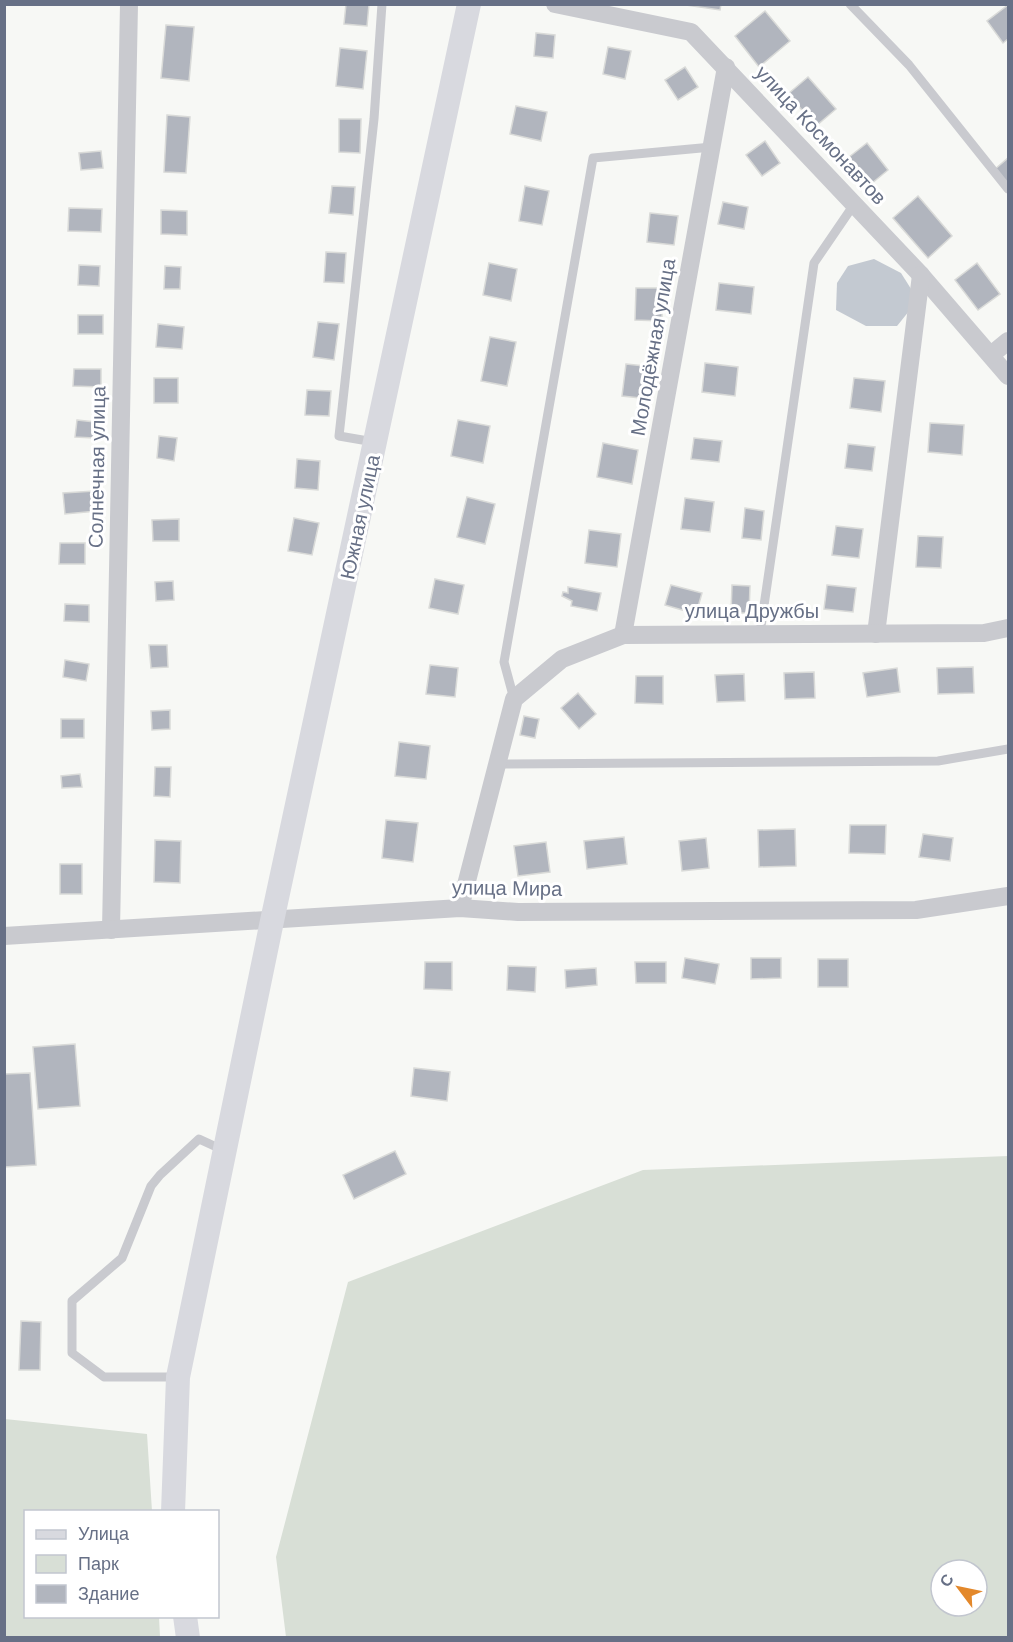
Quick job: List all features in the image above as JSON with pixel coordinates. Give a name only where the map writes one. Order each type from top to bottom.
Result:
[{"type":"main road","name":"Южная улица","points":[[173,1510],[178,1377],[272,921],[469,4]]},
{"type":"main road","points":[[185,1618],[188,1638]]},
{"type":"street","name":"Солнечная улица","points":[[111,930],[129,4]]},
{"type":"street","name":"улица Космонавтов","points":[[555,4],[691,32],[855,203],[992,354],[1008,376]]},
{"type":"street","name":"Молодёжная улица","points":[[623,635],[726,67]]},
{"type":"street","points":[[876,634],[921,275]]},
{"type":"street","points":[[992,354],[1008,341]]},
{"type":"street","name":"улица Дружбы","points":[[514,699],[562,659],[623,635],[984,633],[1008,628]]},
{"type":"street","points":[[460,908],[514,699]]},
{"type":"street","name":"улица Мира","points":[[4,936],[460,908],[518,912],[916,910],[1008,896]]},
{"type":"lane","points":[[376,442],[339,436],[374,119],[382,4]]},
{"type":"lane","points":[[850,4],[909,65],[1008,189]]},
{"type":"lane","points":[[514,699],[504,662],[593,158],[712,147]]},
{"type":"lane","points":[[760,633],[814,263],[855,203]]},
{"type":"lane","points":[[497,764],[938,761],[1008,750]]},
{"type":"lane","points":[[178,1377],[104,1377],[72,1353],[72,1301],[122,1258],[151,1186],[160,1174],[199,1138],[226,1151]]},
{"type":"green space","points":[[1008,1156],[1008,1637],[286,1637],[276,1557],[348,1282],[643,1170]]},
{"type":"green space","points":[[5,1419],[147,1434],[152,1510],[24,1510],[24,1618],[159,1618],[160,1637],[5,1637]]},
{"type":"shaded area","points":[[874,259],[901,273],[918,300],[897,326],[866,326],[836,310],[837,283],[848,266]]},
{"type":"building","points":[[346,4],[369,4],[367,26],[344,24]]},
{"type":"building","points":[[679,4],[721,4],[720,10]]},
{"type":"building","points":[[1008,5],[1008,39],[1003,43],[987,21]]},
{"type":"building","points":[[765,11],[790,41],[759,67],[735,36]]},
{"type":"building","points":[[166,25],[194,27],[189,81],[161,78]]},
{"type":"building","points":[[536,33],[555,35],[553,58],[534,56]]},
{"type":"building","points":[[608,47],[631,51],[625,79],[603,74]]},
{"type":"building","points":[[340,48],[367,51],[363,89],[336,86]]},
{"type":"building","points":[[685,67],[698,87],[678,100],[665,80]]},
{"type":"building","points":[[808,77],[836,109],[816,126],[788,94]]},
{"type":"building","points":[[516,106],[547,112],[541,141],[510,134]]},
{"type":"building","points":[[167,115],[190,117],[186,173],[164,172]]},
{"type":"building","points":[[339,119],[361,119],[360,153],[339,152]]},
{"type":"building","points":[[765,141],[780,163],[762,176],[746,155]]},
{"type":"building","points":[[867,143],[888,170],[866,188],[844,161]]},
{"type":"building","points":[[101,151],[103,168],[81,170],[79,153]]},
{"type":"building","points":[[1008,158],[1008,187],[994,170]]},
{"type":"building","points":[[332,186],[355,187],[353,215],[329,213]]},
{"type":"building","points":[[525,186],[549,191],[542,225],[519,221]]},
{"type":"building","points":[[918,196],[952,236],[928,258],[893,218]]},
{"type":"building","points":[[723,202],[748,207],[744,229],[718,224]]},
{"type":"building","points":[[69,208],[102,209],[101,232],[68,231]]},
{"type":"building","points":[[161,210],[187,211],[187,235],[161,234]]},
{"type":"building","points":[[650,213],[678,216],[674,245],[647,242]]},
{"type":"building","points":[[326,252],[346,253],[344,283],[324,282]]},
{"type":"building","points":[[489,263],[517,269],[511,301],[483,295]]},
{"type":"building","points":[[977,263],[1000,294],[978,310],[955,280]]},
{"type":"building","points":[[79,265],[100,266],[99,286],[78,285]]},
{"type":"building","points":[[165,266],[181,267],[180,289],[164,289]]},
{"type":"building","points":[[719,283],[754,287],[751,314],[716,310]]},
{"type":"building","points":[[636,288],[662,288],[662,321],[635,320]]},
{"type":"building","points":[[78,315],[103,315],[103,334],[78,334]]},
{"type":"building","points":[[318,322],[339,324],[334,360],[313,357]]},
{"type":"building","points":[[158,324],[184,327],[182,349],[156,347]]},
{"type":"building","points":[[490,337],[516,342],[507,386],[481,381]]},
{"type":"building","points":[[705,363],[738,367],[735,396],[702,392]]},
{"type":"building","points":[[626,364],[654,367],[650,399],[622,396]]},
{"type":"building","points":[[74,369],[101,369],[101,387],[73,386]]},
{"type":"building","points":[[154,378],[178,378],[178,403],[154,403]]},
{"type":"building","points":[[854,378],[885,381],[881,412],[850,408]]},
{"type":"building","points":[[307,390],[331,391],[329,416],[305,415]]},
{"type":"building","points":[[77,420],[95,422],[94,438],[75,437]]},
{"type":"building","points":[[458,420],[490,426],[483,463],[451,456]]},
{"type":"building","points":[[930,423],[964,425],[962,455],[928,452]]},
{"type":"building","points":[[159,436],[177,438],[174,461],[157,458]]},
{"type":"building","points":[[694,438],[722,441],[719,462],[691,459]]},
{"type":"building","points":[[603,443],[638,450],[632,484],[597,477]]},
{"type":"building","points":[[848,444],[875,447],[872,471],[845,468]]},
{"type":"building","points":[[297,459],[320,461],[318,490],[295,488]]},
{"type":"building","points":[[95,491],[97,511],[65,514],[63,493]]},
{"type":"building","points":[[467,497],[495,504],[485,544],[457,537]]},
{"type":"building","points":[[685,498],[714,502],[710,532],[681,529]]},
{"type":"building","points":[[745,508],[764,511],[761,540],[742,538]]},
{"type":"building","points":[[294,518],[319,523],[312,555],[288,551]]},
{"type":"building","points":[[179,519],[179,541],[153,541],[152,520]]},
{"type":"building","points":[[836,526],[863,529],[859,558],[832,555]]},
{"type":"building","points":[[589,530],[621,534],[617,567],[585,563]]},
{"type":"building","points":[[918,536],[943,537],[941,568],[916,567]]},
{"type":"building","points":[[60,543],[85,543],[85,564],[59,564]]},
{"type":"building","points":[[435,579],[464,585],[458,614],[429,608]]},
{"type":"building","points":[[173,581],[174,600],[156,601],[155,582]]},
{"type":"building","points":[[671,585],[702,593],[696,614],[665,605]]},
{"type":"building","points":[[732,585],[750,586],[749,613],[731,613]]},
{"type":"building","points":[[827,585],[856,588],[853,612],[824,609]]},
{"type":"building","points":[[568,587],[601,593],[597,611],[571,606],[572,601],[562,596],[563,592],[568,593]]},
{"type":"building","points":[[65,604],[89,605],[89,622],[64,621]]},
{"type":"building","points":[[149,645],[167,645],[168,667],[151,668]]},
{"type":"building","points":[[65,660],[89,664],[86,681],[63,677]]},
{"type":"building","points":[[430,665],[458,668],[455,697],[426,694]]},
{"type":"building","points":[[973,667],[974,693],[938,694],[937,668]]},
{"type":"building","points":[[897,668],[900,692],[867,697],[863,673]]},
{"type":"building","points":[[814,672],[815,698],[785,699],[784,673]]},
{"type":"building","points":[[744,674],[745,701],[717,702],[715,675]]},
{"type":"building","points":[[636,676],[663,676],[663,704],[635,703]]},
{"type":"building","points":[[578,693],[596,714],[579,729],[561,708]]},
{"type":"building","points":[[170,710],[170,729],[152,730],[151,711]]},
{"type":"building","points":[[524,716],[539,719],[535,738],[520,735]]},
{"type":"building","points":[[61,719],[84,719],[84,738],[61,738]]},
{"type":"building","points":[[399,742],[430,746],[426,779],[395,776]]},
{"type":"building","points":[[155,767],[171,767],[170,797],[154,796]]},
{"type":"building","points":[[80,774],[82,787],[62,788],[61,776]]},
{"type":"building","points":[[386,820],[418,823],[413,862],[382,858]]},
{"type":"building","points":[[850,825],[886,825],[885,854],[849,853]]},
{"type":"building","points":[[795,829],[796,866],[759,867],[758,830]]},
{"type":"building","points":[[923,834],[953,838],[950,861],[919,857]]},
{"type":"building","points":[[624,837],[627,864],[587,869],[584,841]]},
{"type":"building","points":[[706,838],[709,868],[682,871],[679,841]]},
{"type":"building","points":[[155,840],[181,841],[180,883],[154,882]]},
{"type":"building","points":[[546,842],[550,872],[518,876],[514,846]]},
{"type":"building","points":[[60,864],[82,864],[82,894],[60,894]]},
{"type":"building","points":[[685,958],[719,964],[715,984],[682,978]]},
{"type":"building","points":[[751,958],[781,958],[781,978],[751,979]]},
{"type":"building","points":[[818,959],[848,959],[848,987],[818,987]]},
{"type":"building","points":[[425,962],[452,962],[452,990],[424,989]]},
{"type":"building","points":[[635,962],[666,962],[666,983],[636,983]]},
{"type":"building","points":[[508,966],[536,967],[535,992],[507,990]]},
{"type":"building","points":[[596,968],[597,985],[566,988],[565,970]]},
{"type":"building","points":[[75,1044],[80,1106],[38,1109],[33,1047]]},
{"type":"building","points":[[414,1068],[450,1072],[447,1101],[411,1096]]},
{"type":"building","points":[[30,1073],[36,1165],[4,1167],[4,1074]]},
{"type":"building","points":[[395,1151],[406,1174],[354,1199],[343,1175]]},
{"type":"building","points":[[21,1321],[41,1322],[40,1370],[19,1370]]}]
